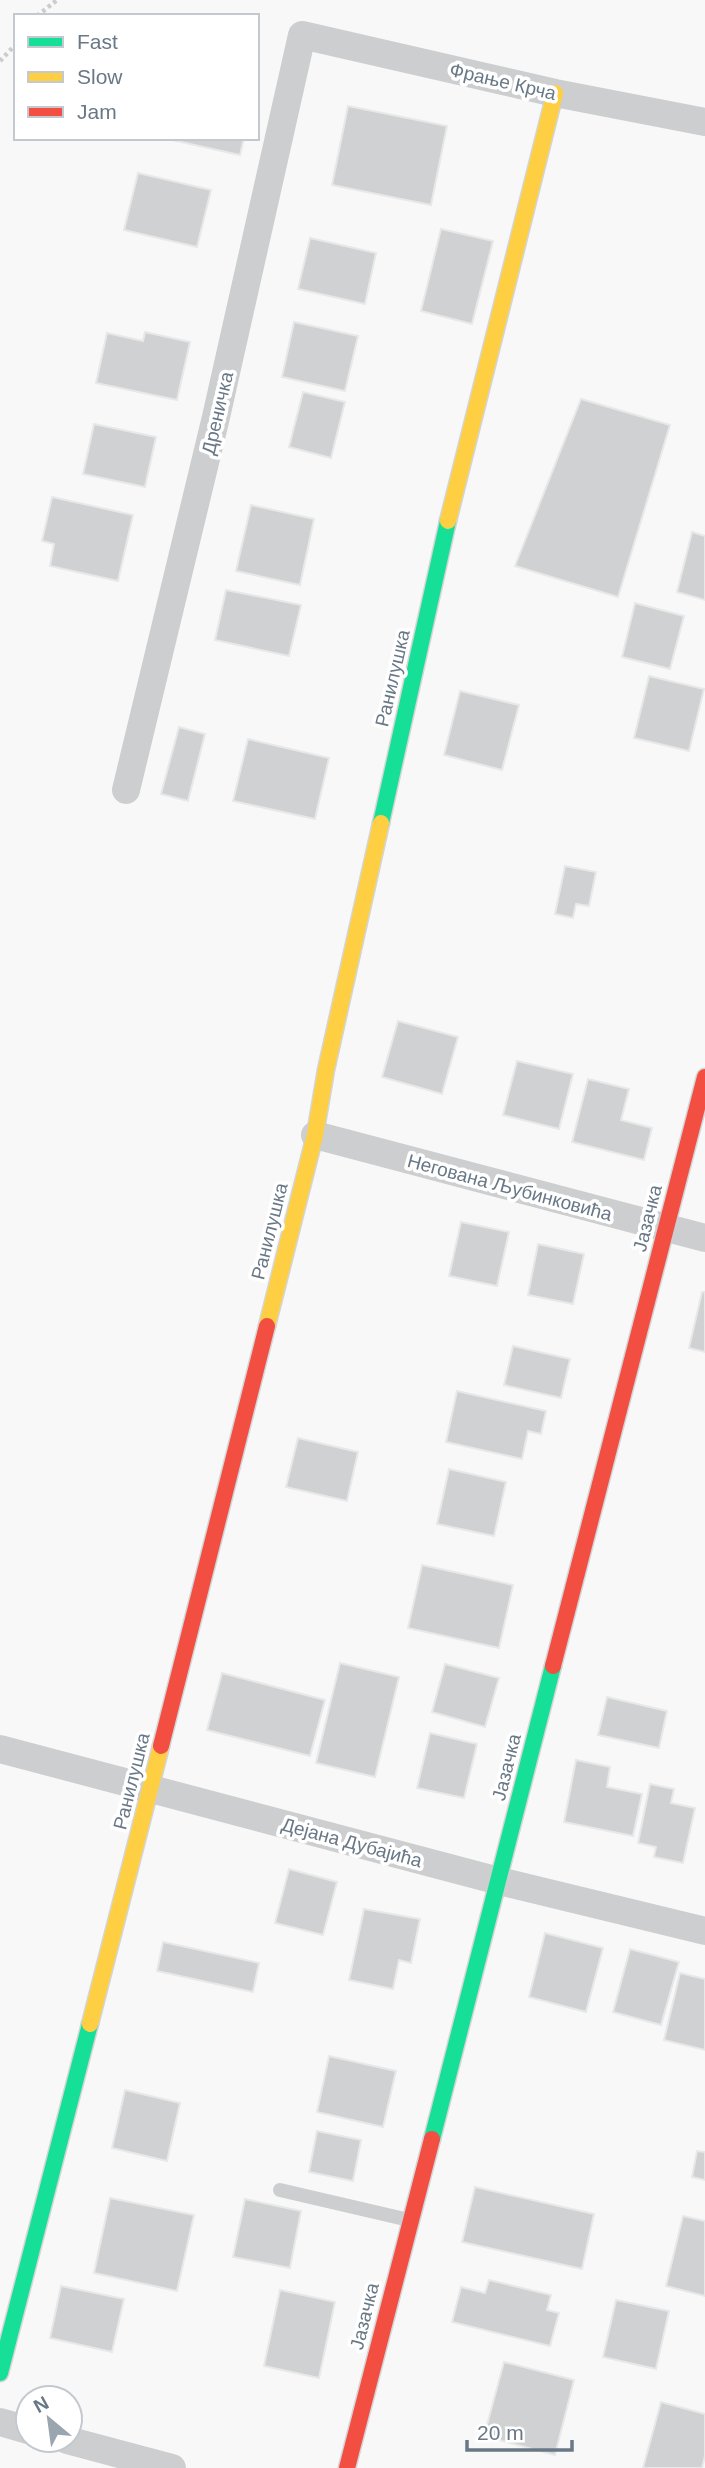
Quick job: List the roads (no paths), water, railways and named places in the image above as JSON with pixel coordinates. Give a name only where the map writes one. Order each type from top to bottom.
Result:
[{"type":"street","name":"Фрање Крча","points":[[302,35],[555,93],[705,119]]},
{"type":"street","name":"Дреничка","points":[[126,790],[216,417],[302,35]]},
{"type":"street","name":"Ранилушка","points":[[0,2373],[315,1135],[326,1070],[457,481],[555,93]]},
{"type":"street","name":"Јазачка","points":[[347,2468],[705,1077]]},
{"type":"street","name":"Негована Љубинковића","points":[[315,1135],[705,1238]]},
{"type":"street","name":"Дејана Дубајића","points":[[0,1749],[499,1881],[705,1931]]},
{"type":"street","points":[[84,2445],[172,2468]]},
{"type":"lane","points":[[280,2190],[411,2220]]}]
